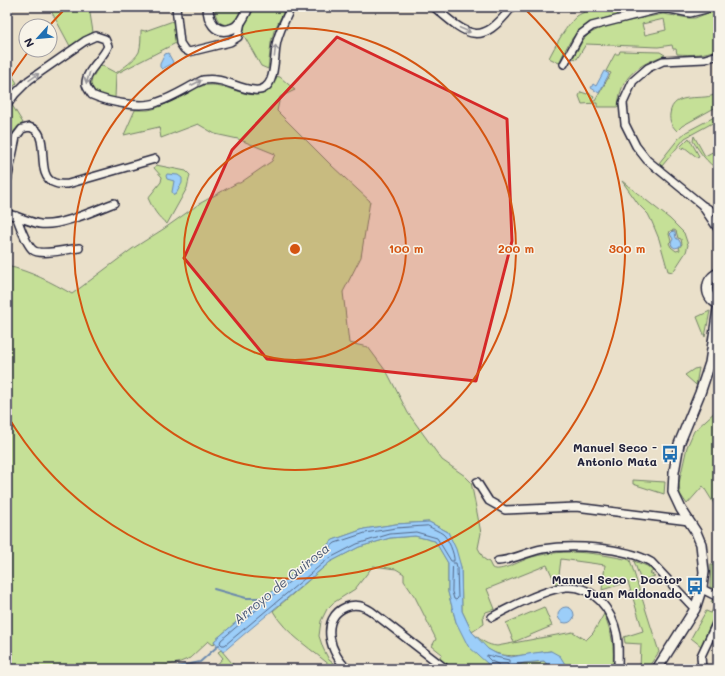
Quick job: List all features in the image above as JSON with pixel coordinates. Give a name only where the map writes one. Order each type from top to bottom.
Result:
[{"type":"street","points":[[176,7],[180,43],[184,49],[190,52],[230,42],[238,37],[241,21],[248,7]]},
{"type":"street","points":[[208,7],[208,15],[211,24],[216,28],[224,30],[232,29],[241,21]]},
{"type":"street","points":[[7,105],[15,94],[29,80],[85,41],[96,36],[104,39],[108,46],[105,53],[88,72],[86,84],[92,95],[104,100],[143,105],[158,103],[203,80],[211,79],[218,79],[258,91],[266,88],[272,79],[276,43],[280,30],[291,7]]},
{"type":"street","points":[[434,7],[458,27],[472,33],[487,32],[502,21],[512,7]]},
{"type":"street","points":[[564,64],[580,35],[592,26],[659,9],[670,9],[690,13],[714,7]]},
{"type":"street","points":[[718,55],[705,59],[663,60],[648,68],[633,81],[623,104],[625,124],[636,146],[647,160],[702,205],[712,211],[718,212]]},
{"type":"street","points":[[7,181],[16,137],[22,129],[29,127],[36,130],[40,136],[45,171],[49,179],[54,183],[68,184],[155,159]]},
{"type":"street","points":[[7,214],[41,224],[62,222],[114,203]]},
{"type":"street","points":[[702,205],[718,229]]},
{"type":"street","points":[[16,216],[28,244],[33,250],[40,253],[79,248]]},
{"type":"street","points":[[718,274],[710,279],[707,289],[711,299],[718,304]]},
{"type":"street","points":[[657,669],[695,609],[702,589],[704,572],[702,544],[681,509],[673,492],[674,472],[679,444],[700,393],[710,363],[718,309]]},
{"type":"street","points":[[476,482],[489,501],[505,510],[576,507],[689,521]]},
{"type":"street","points":[[498,561],[507,560],[542,549],[565,547],[588,547],[631,554],[642,557],[651,562],[695,609]]},
{"type":"street","points":[[492,616],[553,590],[568,587],[583,589],[595,595],[605,606],[611,617],[617,635],[618,669]]},
{"type":"street","points":[[702,589],[718,597]]},
{"type":"street","points":[[348,669],[339,660],[334,649],[330,636],[330,625],[334,615],[340,609],[355,605],[364,606],[372,611],[446,669]]},
{"type":"street","points":[[702,669],[701,656],[718,620]]},
{"type":"street","points":[[432,659],[442,669]]},
{"type":"highlighted area","points":[[337,37],[507,119],[512,241],[476,381],[267,359],[184,258],[232,150]]},
{"type":"green space","points":[[49,7],[89,7],[93,32],[70,46],[58,24],[58,18],[55,18]]},
{"type":"green space","points":[[215,7],[242,7],[235,20],[226,25],[222,24],[217,19]]},
{"type":"green space","points":[[255,7],[286,7],[274,31],[268,69],[261,66],[243,34],[245,25]]},
{"type":"green space","points":[[603,7],[617,7],[618,15],[595,21],[581,29],[570,42],[559,63],[549,58],[569,24],[577,16],[590,10]]},
{"type":"green space","points":[[718,9],[718,49],[703,53],[677,54],[676,49],[673,49],[672,45],[658,47],[586,44],[577,59],[573,58],[583,40],[589,34],[604,26],[663,14],[695,18]],"holes":[[[664,19],[666,30],[645,35],[642,24]]]},
{"type":"green space","points":[[173,21],[176,43],[116,74],[115,98],[95,92],[91,84],[92,79],[101,65],[116,73],[129,64],[139,52],[141,30],[145,31]]},
{"type":"green space","points":[[620,51],[660,52],[665,55],[647,63],[632,73],[622,87],[618,107],[597,107],[597,103],[582,104],[579,96],[581,92],[594,96],[591,101],[595,101],[611,73],[606,71],[615,54],[619,54]]},
{"type":"green space","points":[[7,67],[17,83],[7,94]]},
{"type":"green space","points":[[275,76],[280,77],[295,90],[280,97],[277,111],[332,166],[370,201],[361,257],[343,292],[349,343],[368,347],[388,374],[408,413],[442,460],[471,482],[481,533],[478,548],[484,559],[489,562],[492,568],[496,569],[506,568],[532,557],[545,554],[569,552],[605,555],[630,560],[659,652],[647,669],[640,669],[641,644],[625,643],[624,637],[643,631],[628,582],[602,590],[605,565],[561,559],[558,583],[556,584],[547,565],[487,589],[495,609],[486,612],[483,616],[484,624],[472,632],[462,611],[461,567],[448,532],[429,522],[396,524],[364,529],[333,540],[214,641],[215,643],[213,645],[208,641],[190,658],[178,663],[150,669],[7,669],[7,266],[40,277],[72,294],[132,249],[199,204],[237,183],[240,183],[272,161],[275,154],[238,139],[215,134],[198,124],[161,138],[159,127],[124,135],[135,110],[148,110],[156,108],[194,88],[210,85],[257,95],[264,93],[271,87]]},
{"type":"green space","points":[[718,93],[718,106],[682,126],[677,131],[670,121],[672,106],[683,99],[712,96]]},
{"type":"green space","points":[[12,105],[23,123],[13,132],[7,154],[7,116]]},
{"type":"green space","points":[[718,115],[718,120],[685,138],[662,166],[659,163],[679,138],[686,132]]},
{"type":"green space","points":[[694,136],[705,156],[718,149],[718,170],[699,150],[693,141]]},
{"type":"green space","points":[[689,138],[699,156],[698,158],[684,147],[683,149],[680,147]]},
{"type":"green space","points":[[156,165],[186,171],[190,175],[187,188],[167,224],[156,212],[148,198],[161,182],[162,177],[154,168]]},
{"type":"green space","points":[[622,181],[670,219],[684,233],[688,245],[686,252],[673,272],[668,271],[659,239],[652,222],[648,214],[639,205]],"holes":[[[670,231],[676,231],[682,244],[679,248],[680,250],[676,251],[669,243],[671,241],[669,234]]]},
{"type":"green space","points":[[710,311],[705,337],[697,317]]},
{"type":"green space","points":[[699,368],[696,385],[685,375],[694,369]]},
{"type":"green space","points":[[718,409],[718,510],[703,486],[687,504],[680,494],[679,483],[687,447],[694,431]]},
{"type":"green space","points":[[633,480],[665,482],[664,494],[633,484]]},
{"type":"green space","points":[[415,536],[435,541],[448,563],[448,592],[456,622],[489,665],[503,669],[453,669],[439,658],[442,654],[432,646],[436,639],[415,597],[404,581],[404,574],[396,569],[373,566],[355,589],[333,603],[327,609],[321,621],[319,636],[329,660],[341,669],[334,669],[301,642],[285,628],[273,611],[330,562],[359,547],[390,538]]},
{"type":"green space","points":[[634,561],[647,566],[653,571],[650,573],[655,576],[641,581]]},
{"type":"green space","points":[[711,565],[718,565],[718,591],[710,587]]},
{"type":"green space","points":[[712,600],[718,602],[718,607],[701,646],[691,638],[706,611],[711,613],[715,604],[711,602]]},
{"type":"green space","points":[[544,607],[552,626],[514,642],[506,623]]},
{"type":"green space","points":[[604,614],[612,641],[613,669],[568,669],[551,651],[512,656],[496,653],[485,647],[474,634],[490,645],[497,646],[573,632],[586,640],[593,633]]},
{"type":"green space","points":[[221,650],[237,669],[213,669],[223,658],[218,652]]},
{"type":"green space","points":[[544,661],[551,669],[505,669],[524,663]]},
{"type":"water","points":[[168,53],[173,62],[162,69],[160,64],[165,54]]},
{"type":"water","points":[[604,71],[609,74],[599,93],[591,88],[593,84],[596,86]]},
{"type":"water","points":[[167,174],[178,175],[182,178],[182,183],[174,195],[172,192],[174,181],[167,179]]},
{"type":"water","points":[[673,231],[681,244],[679,247],[675,248],[671,243],[673,239],[670,234]]},
{"type":"water","points":[[429,522],[448,532],[456,549],[461,567],[462,611],[472,632],[488,649],[497,654],[511,657],[551,651],[560,656],[568,669],[551,669],[544,661],[524,663],[503,669],[489,665],[468,646],[456,622],[448,592],[448,563],[435,541],[415,536],[390,538],[359,547],[330,562],[223,652],[214,641],[333,540],[364,529],[396,524]]},
{"type":"water","points":[[566,607],[573,612],[574,615],[569,622],[566,623],[559,618],[558,615],[563,608]]},
{"type":"waterway","points":[[214,589],[246,598],[266,598]]},
{"type":"waterway","name":"Arroyo de Quirosa","points":[[167,669],[200,662],[219,645]]},
{"type":"place","name":"Manuel Seco - Antonio Mata","points":[[670,454]]},
{"type":"place","name":"Manuel Seco - Doctor Juan Maldonado","points":[[695,586]]}]
